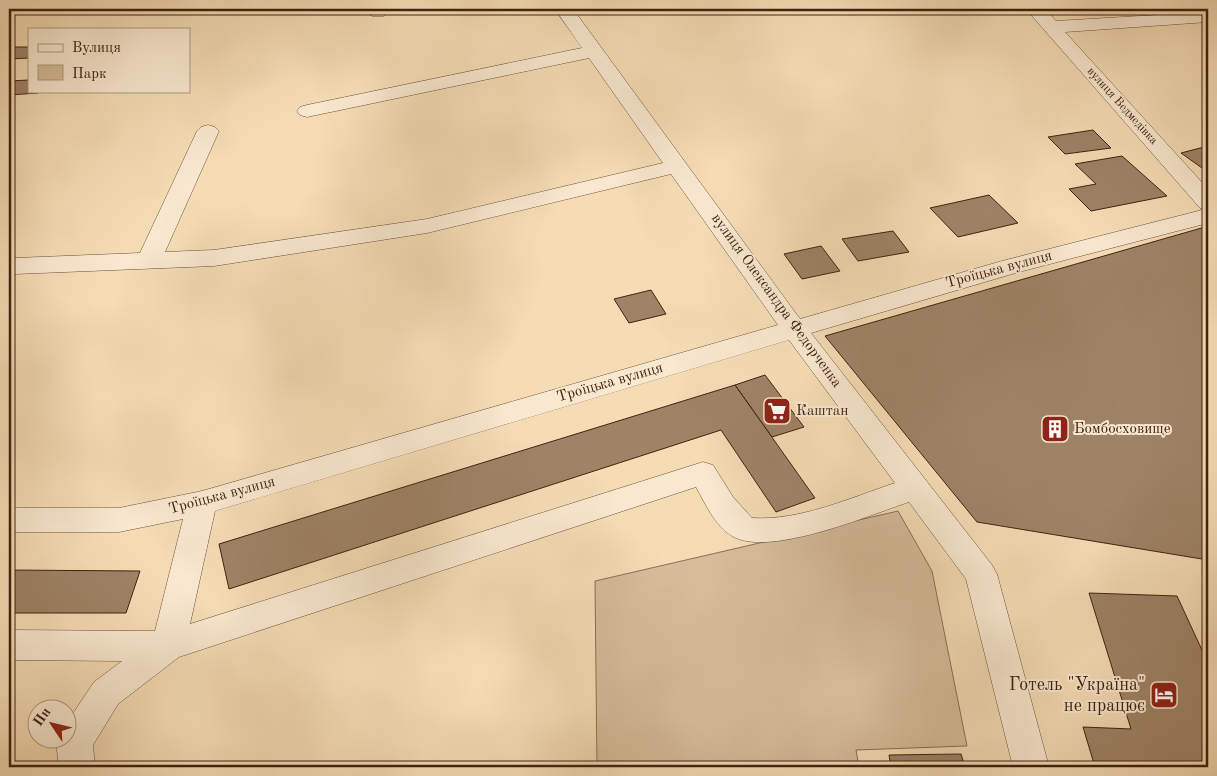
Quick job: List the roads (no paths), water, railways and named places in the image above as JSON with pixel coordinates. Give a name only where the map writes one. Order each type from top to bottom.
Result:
[{"type":"street","name":"вулиця Олександра Федорченка","points":[[564,9],[794,329],[981,574],[1031,767]]},
{"type":"street","name":"вулиця Ведмедівка","points":[[1035,9],[1208,203]]},
{"type":"street","points":[[1052,27],[1208,16]]},
{"type":"street","points":[[307,112],[595,51]]},
{"type":"street","points":[[149,260],[208,131]]},
{"type":"street","points":[[15,266],[214,258],[427,226],[678,166]]},
{"type":"street","name":"Троїцька вулиця","points":[[9,520],[119,520],[202,503],[1011,266],[1208,216]]},
{"type":"street","points":[[9,645],[168,646],[703,474],[733,520],[747,530],[781,530],[915,488]]},
{"type":"street","points":[[77,767],[74,742],[106,693],[168,646],[202,503]]},
{"type":"place","name":"Каштан","points":[[777,411]]},
{"type":"place","name":"Бомбосховище","points":[[1055,429]]},
{"type":"place","name":"Готель \"Україна\" не працює","points":[[1164,695]]}]
